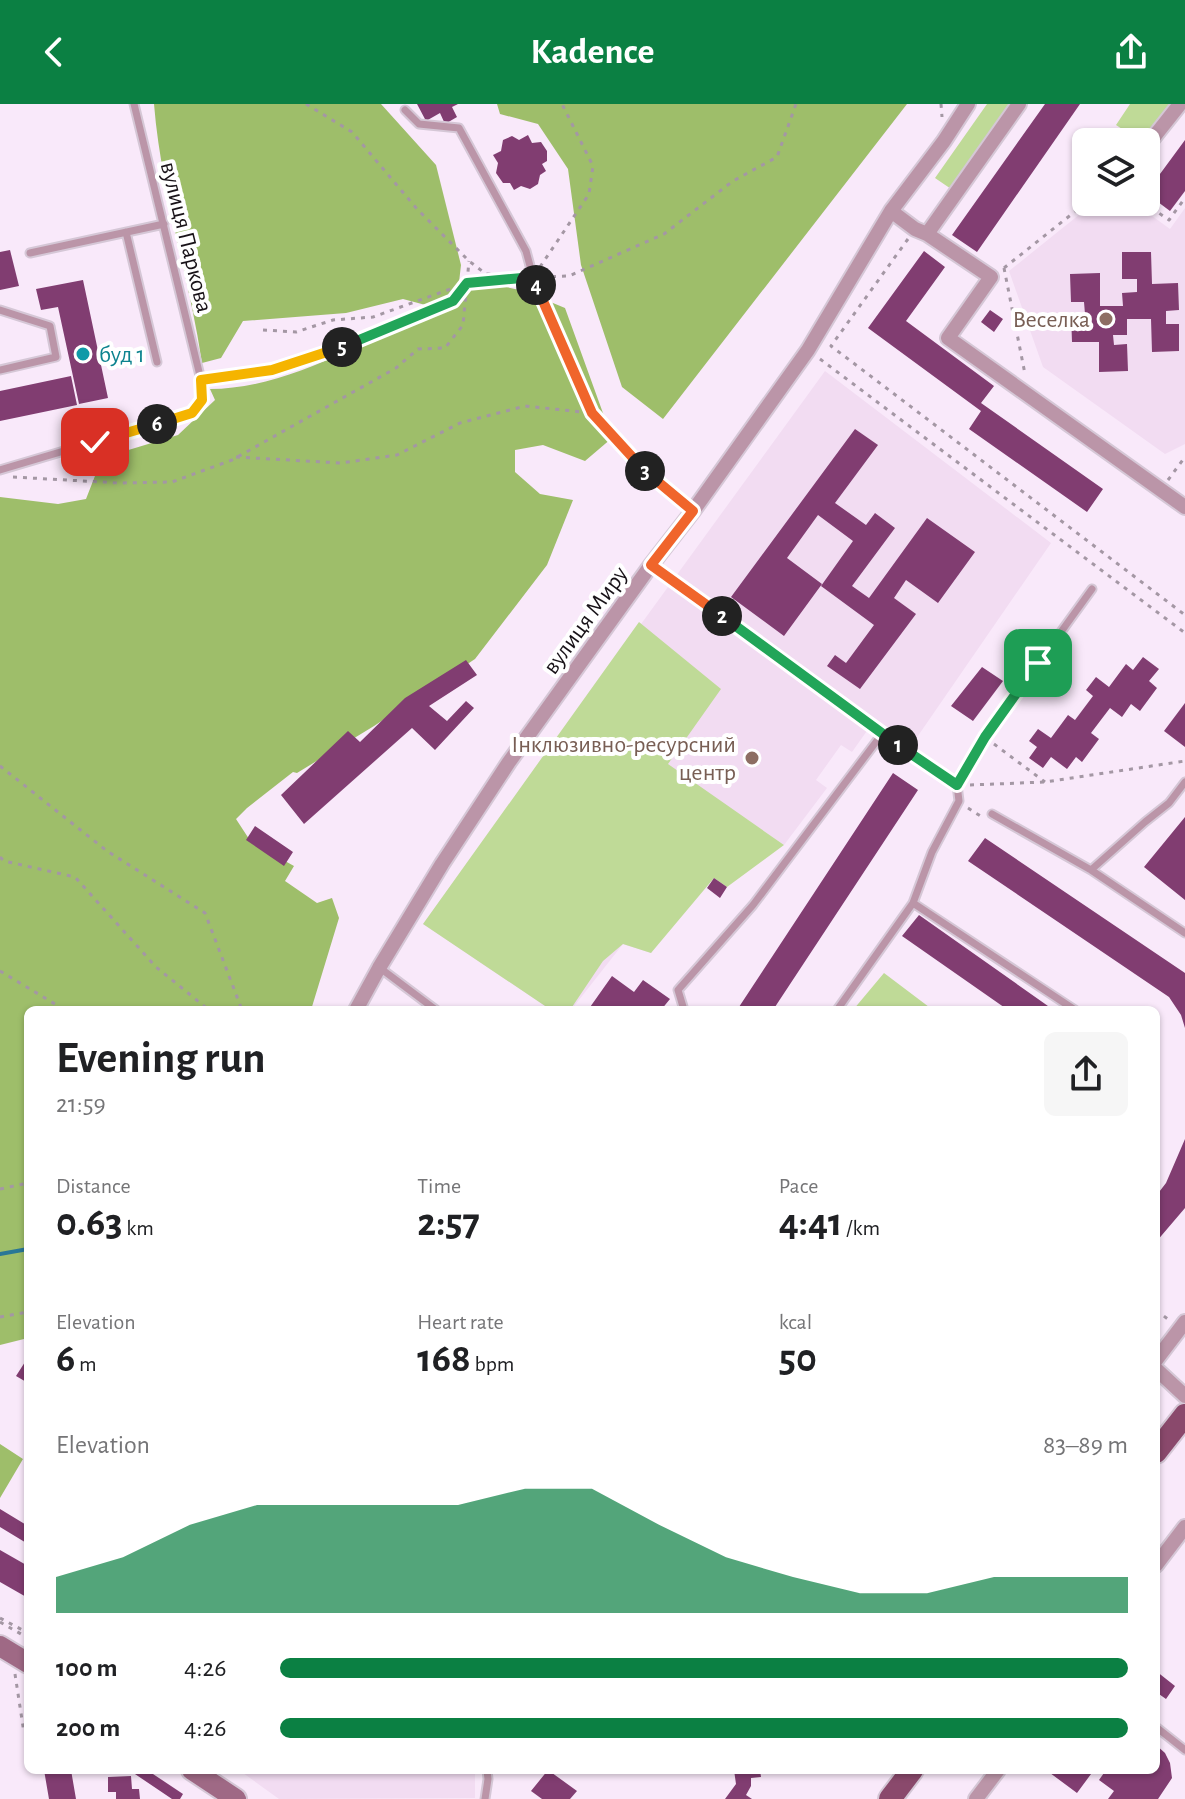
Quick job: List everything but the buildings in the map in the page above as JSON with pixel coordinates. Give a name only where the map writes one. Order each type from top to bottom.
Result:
[{"type":"main road","points":[[1160,1447],[1185,1415]]},
{"type":"main road","points":[[0,1646],[21,1669]]},
{"type":"main road","points":[[198,1774],[236,1799]]},
{"type":"main road","points":[[890,1799],[909,1774]]},
{"type":"street","name":"вулиця Миру","points":[[358,1006],[442,864],[509,762],[808,350],[891,211],[968,104]]},
{"type":"street","points":[[921,232],[1019,104]]},
{"type":"street","points":[[1160,129],[1180,104]]},
{"type":"street","points":[[891,211],[991,277],[948,338],[1185,507]]},
{"type":"street","points":[[1160,1353],[1179,1322]]},
{"type":"street","points":[[1160,1373],[1185,1396]]},
{"type":"street","points":[[1160,1560],[1185,1527]]},
{"type":"street","points":[[976,1799],[995,1774]]},
{"type":"lane","name":"вулиця Паркова","points":[[134,104],[201,380]]},
{"type":"lane","points":[[405,110],[419,124],[459,128],[526,251],[533,277]]},
{"type":"lane","points":[[30,253],[164,224]]},
{"type":"lane","points":[[126,232],[157,362]]},
{"type":"lane","points":[[0,310],[50,326],[56,357],[0,370]]},
{"type":"lane","points":[[0,470],[192,413],[202,400],[201,380]]},
{"type":"lane","points":[[840,1006],[913,903],[932,852],[959,801],[957,785],[985,737],[1092,589]]},
{"type":"lane","points":[[683,1006],[678,990],[753,905],[882,734],[957,785]]},
{"type":"lane","points":[[1091,870],[1169,803],[1185,782]]},
{"type":"lane","points":[[992,814],[1091,870],[1185,933]]},
{"type":"lane","points":[[913,903],[1068,1006]]},
{"type":"lane","points":[[379,968],[431,1006]]},
{"type":"lane","points":[[1160,1730],[1185,1750]]},
{"type":"lane","points":[[485,1799],[487,1774]]},
{"type":"path","points":[[306,104],[352,132],[417,209],[486,274],[533,277]]},
{"type":"path","points":[[533,277],[589,194],[593,166],[562,104]]},
{"type":"path","points":[[263,330],[296,332],[333,320],[373,317],[467,283],[569,276],[664,234],[733,181],[777,157],[796,104]]},
{"type":"path","points":[[1160,214],[1169,220],[1185,198]]},
{"type":"path","points":[[991,277],[1072,214]]},
{"type":"path","points":[[921,232],[831,346],[1185,615]]},
{"type":"path","points":[[13,477],[119,483],[172,482],[236,457],[396,368],[418,349],[445,348],[463,325],[469,261]]},
{"type":"path","points":[[1004,268],[1029,396]]},
{"type":"path","points":[[533,277],[592,413],[640,466],[693,511]]},
{"type":"path","points":[[201,380],[272,370],[348,345],[453,301],[467,283]]},
{"type":"path","points":[[808,350],[1185,633]]},
{"type":"path","points":[[236,457],[341,463],[397,455],[460,423],[525,406],[592,413]]},
{"type":"path","points":[[1161,490],[1185,457]]},
{"type":"path","points":[[651,565],[882,734]]},
{"type":"path","points":[[985,737],[1045,782]]},
{"type":"path","points":[[957,785],[1045,782],[1185,761]]},
{"type":"path","points":[[0,766],[107,851],[205,913],[240,1006]]},
{"type":"path","points":[[0,857],[4,861],[75,877],[156,967],[204,1006]]},
{"type":"path","points":[[0,971],[58,1006]]},
{"type":"path","points":[[0,1189],[24,1184]]},
{"type":"path","points":[[1160,1312],[1179,1322]]},
{"type":"path","points":[[0,1317],[24,1313]]},
{"type":"path","points":[[0,1620],[24,1634]]},
{"type":"path","points":[[21,1669],[24,1733]]},
{"type":"shaded area","name":"Веселка","points":[[1185,208],[1185,444],[1165,454],[1043,367],[1009,271],[1078,216],[1152,216],[1170,229]]},
{"type":"shaded area","points":[[825,371],[1051,543],[911,746],[868,717],[838,704],[869,728],[852,752],[841,745],[816,780],[827,788],[784,845],[745,818],[651,953],[623,944],[574,1006],[545,1006],[423,924]]},
{"type":"shaded area","points":[[245,1774],[475,1774],[475,1798],[279,1799]]},
{"type":"green space","points":[[154,104],[381,104],[436,165],[461,265],[458,291],[493,284],[524,291],[565,308],[612,438],[585,461],[543,445],[515,450],[515,472],[540,494],[573,500],[547,565],[475,659],[374,726],[297,773],[293,772],[236,819],[251,842],[294,866],[285,881],[317,903],[332,898],[339,918],[312,1006],[24,1006],[24,1339],[0,1345],[0,497],[58,504],[86,499],[102,458],[178,435],[215,400],[210,389],[239,387],[297,372],[354,348],[433,307],[403,299],[346,313],[243,321],[221,358],[202,363]]},
{"type":"green space","points":[[497,104],[907,104],[663,419],[622,387],[581,265],[568,169],[538,124],[500,114]]},
{"type":"green space","points":[[987,104],[1019,104],[957,193],[935,178]]},
{"type":"green space","points":[[1130,104],[1180,104],[1156,128],[1121,128],[1116,125]]},
{"type":"green space","points":[[639,622],[721,689],[668,764],[784,845],[727,887],[714,878],[651,953],[623,944],[603,961],[573,1006],[545,1006],[423,924]]},
{"type":"green space","points":[[884,973],[928,1006],[856,1006]]},
{"type":"green space","points":[[0,1444],[23,1459],[0,1498]]},
{"type":"waterway","points":[[0,1254],[24,1250]]},
{"type":"place","name":"Веселка","points":[[1106,319]]},
{"type":"place","name":"буд 1","points":[[83,354]]},
{"type":"place","name":"Інклюзивно-ресурсний центр","points":[[752,758]]},
{"type":"route","points":[[95,442],[192,413],[202,400],[201,380],[272,370],[348,345],[453,301],[467,283],[533,277],[592,413],[640,466],[693,511],[651,565],[957,785],[985,737],[1038,663]]}]
